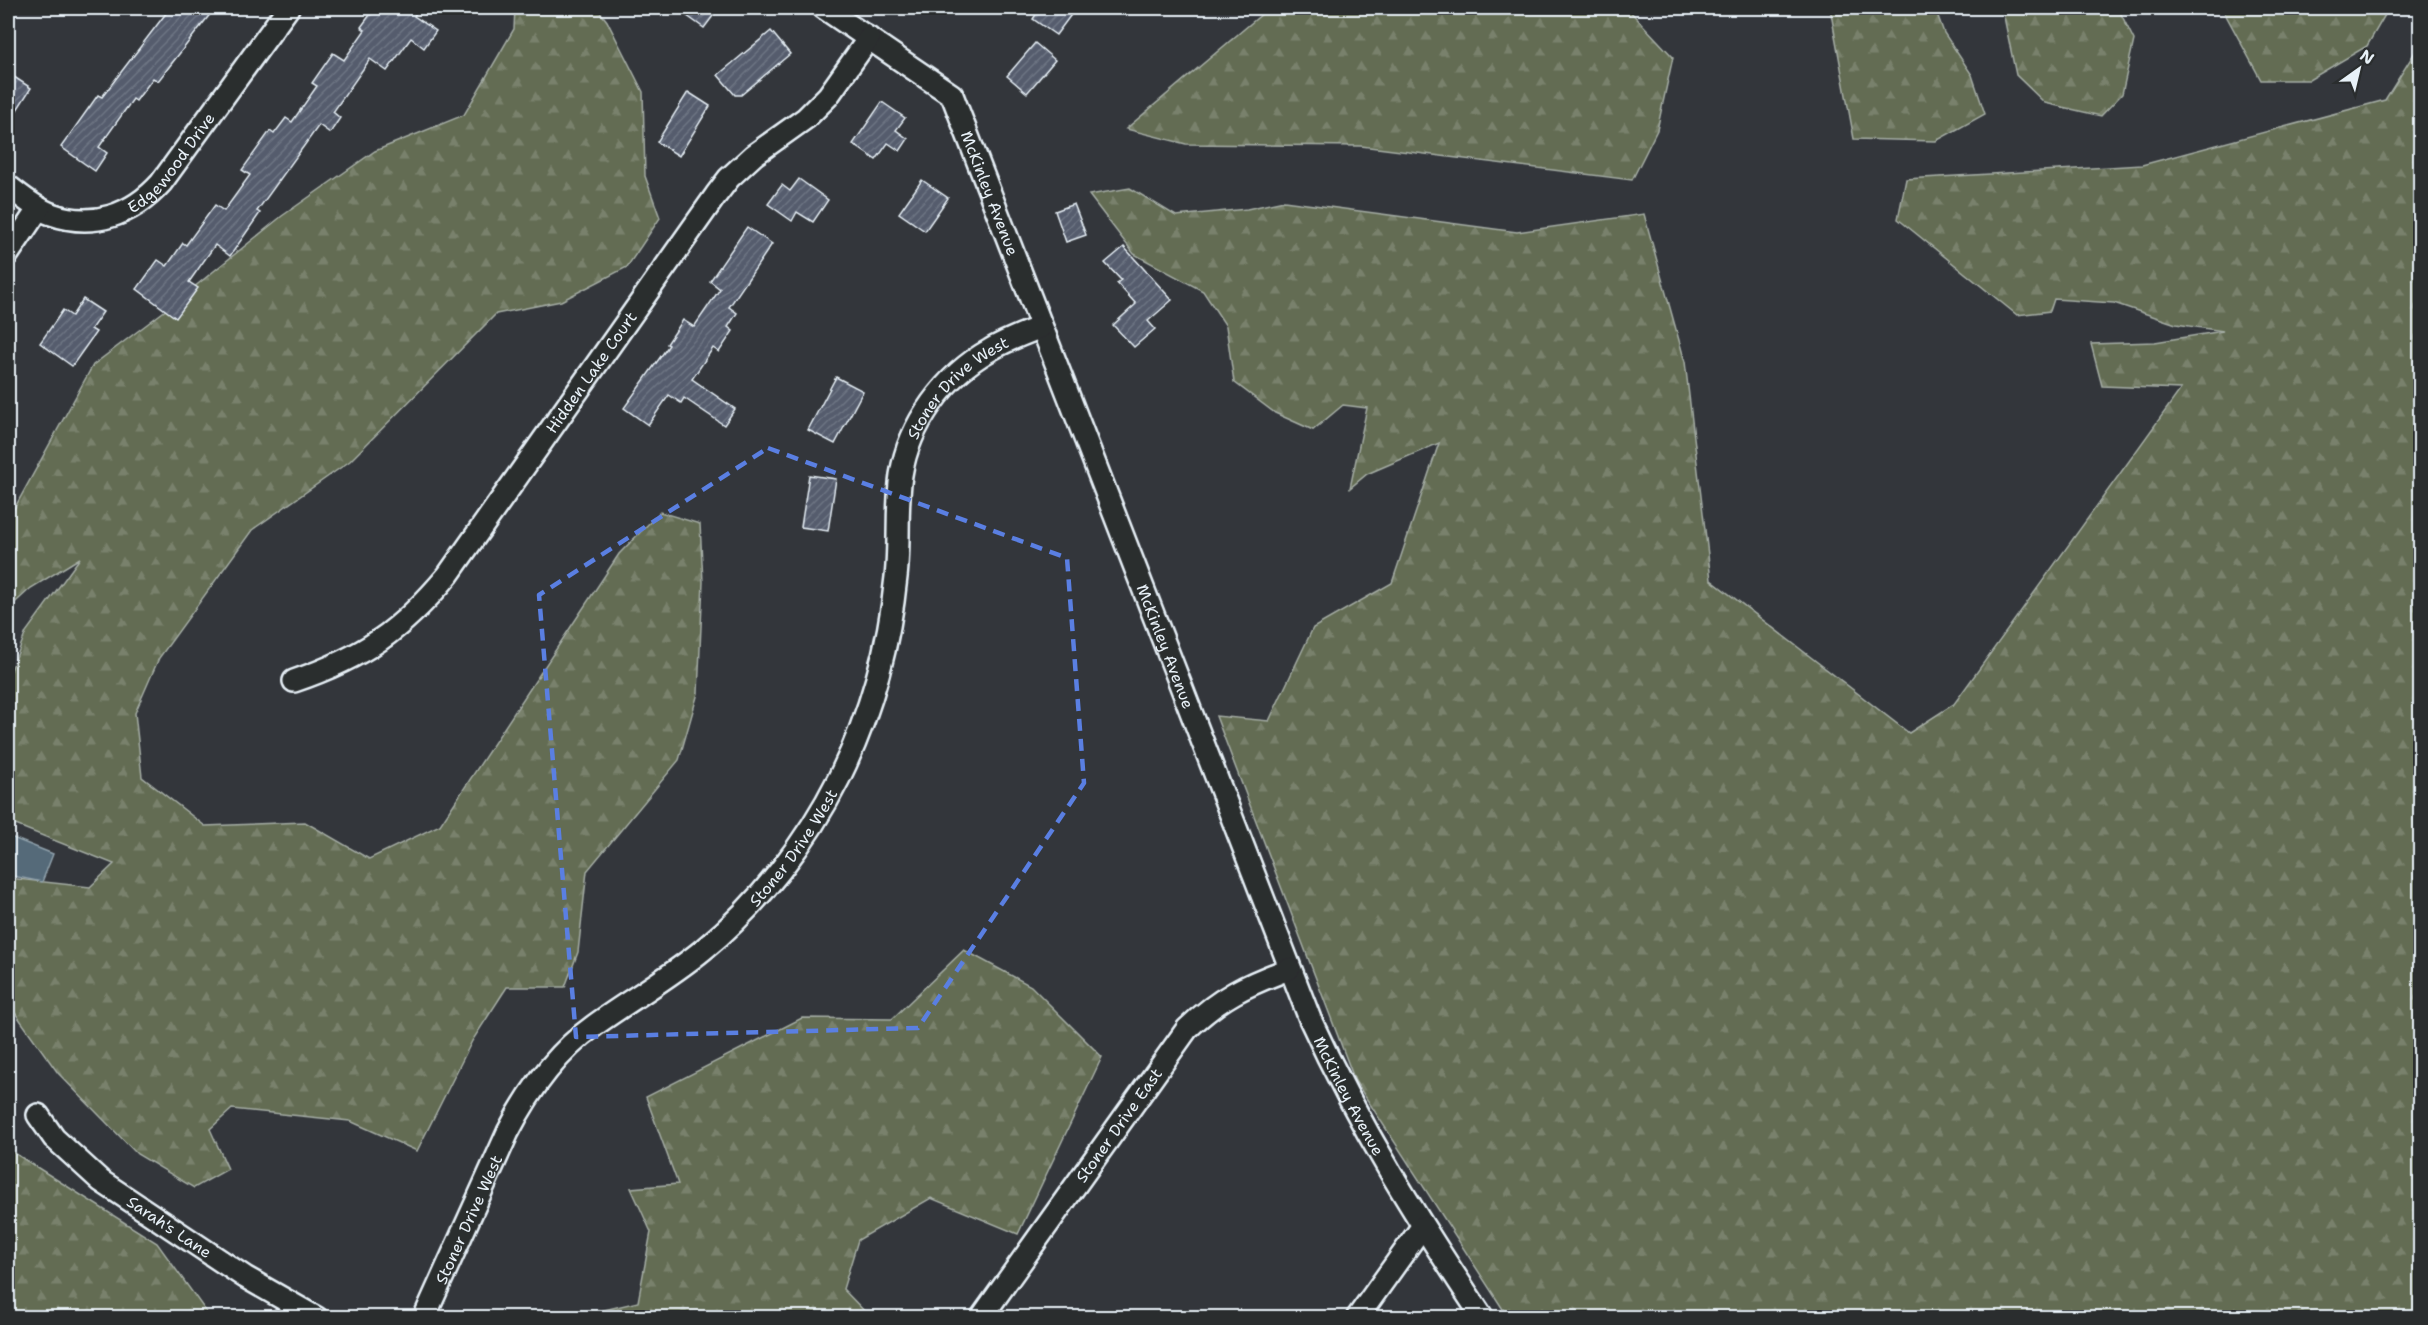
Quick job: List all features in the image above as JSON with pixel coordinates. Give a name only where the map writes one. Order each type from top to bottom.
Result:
[{"type":"street","name":"Edgewood Drive","points":[[8,186],[39,208],[70,219],[92,221],[132,208],[149,196],[288,8]]},
{"type":"street","name":"McKinley Avenue","points":[[824,8],[952,95],[1289,969],[1330,1063],[1364,1129],[1422,1227],[1483,1317]]},
{"type":"street","name":"Hidden Lake Court","points":[[294,681],[330,669],[364,652],[395,631],[422,606],[448,574],[729,178],[754,155],[806,118],[828,96],[869,38]]},
{"type":"street","points":[[8,254],[39,208]]},
{"type":"street","name":"Stoner Drive West","points":[[424,1317],[508,1132],[541,1078],[566,1049],[593,1026],[665,980],[705,948],[745,911],[780,871],[810,828],[839,779],[861,728],[878,679],[890,626],[897,574],[898,503],[901,473],[909,445],[929,407],[941,390],[965,366],[989,350],[1041,327]]},
{"type":"street","name":"Stoner Drive East","points":[[981,1317],[1187,1029],[1207,1010],[1231,993],[1289,969]]},
{"type":"street","name":"Sarah's Lane","points":[[38,1115],[54,1138],[101,1181],[245,1277],[317,1317]]},
{"type":"street","points":[[1357,1317],[1422,1227]]},
{"type":"highlighted area","points":[[768,448],[1067,558],[1084,783],[918,1028],[576,1037],[539,595]]},
{"type":"green space","points":[[515,8],[597,8],[607,21],[643,92],[645,176],[660,218],[627,267],[561,301],[496,314],[350,461],[252,530],[159,658],[135,713],[142,777],[205,826],[305,822],[369,859],[440,825],[619,554],[660,512],[700,524],[703,582],[698,693],[679,760],[587,871],[578,952],[565,987],[507,987],[472,1041],[417,1151],[350,1121],[232,1109],[210,1129],[228,1169],[194,1188],[137,1154],[58,1073],[8,1003],[8,878],[90,887],[114,864],[8,822],[8,678],[26,632],[80,558],[31,588],[8,609],[8,520],[93,365],[167,309],[282,216],[375,151],[464,115],[514,29]]},
{"type":"green space","points":[[1269,8],[1627,8],[1673,57],[1657,130],[1632,180],[1361,146],[1186,144],[1126,129]]},
{"type":"green space","points":[[1830,8],[1935,8],[1944,33],[1972,75],[1985,114],[1936,141],[1854,139]]},
{"type":"green space","points":[[2005,8],[2118,8],[2134,40],[2122,94],[2101,116],[2045,103],[2016,75],[2003,12]]},
{"type":"green space","points":[[2222,8],[2389,8],[2367,46],[2309,80],[2261,80]]},
{"type":"green space","points":[[2420,44],[2420,1317],[1508,1317],[1355,1081],[1216,716],[1269,721],[1313,628],[1392,583],[1439,443],[1367,474],[1350,488],[1367,408],[1343,405],[1313,430],[1275,413],[1234,382],[1226,326],[1203,291],[1134,254],[1089,195],[1130,188],[1176,216],[1247,209],[1284,201],[1517,232],[1644,214],[1685,362],[1711,580],[1909,733],[1954,704],[2181,389],[2102,386],[2091,344],[2155,342],[2223,331],[2176,324],[2114,303],[2054,299],[2050,311],[2017,315],[1898,219],[1906,179],[2142,165],[2385,100]]},
{"type":"green space","points":[[964,950],[1031,986],[1102,1057],[1018,1234],[931,1198],[858,1240],[843,1289],[870,1317],[590,1317],[592,1313],[638,1302],[651,1232],[631,1188],[678,1184],[646,1097],[802,1018],[892,1019]]},
{"type":"green space","points":[[8,1149],[157,1243],[210,1317],[8,1317]]},
{"type":"water","points":[[8,836],[53,854],[42,882],[8,875]]},
{"type":"building","points":[[170,8],[215,8],[158,81],[153,78],[136,101],[133,99],[99,147],[107,153],[95,171],[61,147],[98,95],[102,97]]},
{"type":"building","points":[[375,8],[419,8],[414,16],[436,31],[424,48],[411,38],[387,71],[370,59],[333,112],[340,118],[330,133],[319,125],[257,211],[260,213],[230,256],[215,245],[189,282],[198,288],[176,318],[137,289],[158,260],[167,266],[183,243],[186,245],[215,205],[224,211],[250,175],[242,170],[270,131],[274,134],[286,118],[292,122],[317,86],[312,83],[333,53],[344,60],[365,30],[361,27]]},
{"type":"building","points":[[676,8],[719,8],[704,28]]},
{"type":"building","points":[[1040,8],[1076,8],[1056,35],[1033,19]]},
{"type":"building","points":[[771,31],[790,54],[741,95],[735,95],[718,75]]},
{"type":"building","points":[[1035,43],[1055,60],[1027,93],[1007,76]]},
{"type":"building","points":[[8,73],[31,88],[8,124]]},
{"type":"building","points":[[688,92],[710,106],[679,156],[657,142]]},
{"type":"building","points":[[882,102],[905,118],[896,130],[908,139],[900,151],[888,143],[876,160],[853,144]]},
{"type":"building","points":[[799,179],[828,200],[813,222],[797,212],[792,221],[768,204],[782,185],[790,191]]},
{"type":"building","points":[[922,180],[948,198],[925,231],[899,213]]},
{"type":"building","points":[[1074,204],[1086,235],[1066,242],[1055,211]]},
{"type":"building","points":[[747,227],[772,244],[729,307],[737,313],[728,327],[733,331],[719,352],[713,348],[692,379],[735,409],[724,425],[684,398],[681,403],[669,395],[648,425],[624,408],[669,345],[667,344],[683,320],[694,327],[720,289],[710,281]]},
{"type":"building","points":[[1124,247],[1172,300],[1148,321],[1155,329],[1134,347],[1113,325],[1136,304],[1117,283],[1121,280],[1105,263]]},
{"type":"building","points":[[83,299],[103,312],[91,329],[96,332],[72,366],[40,343],[63,310],[72,316]]},
{"type":"building","points":[[836,377],[863,391],[835,444],[808,430]]},
{"type":"building","points":[[809,475],[836,479],[828,531],[801,527]]}]
